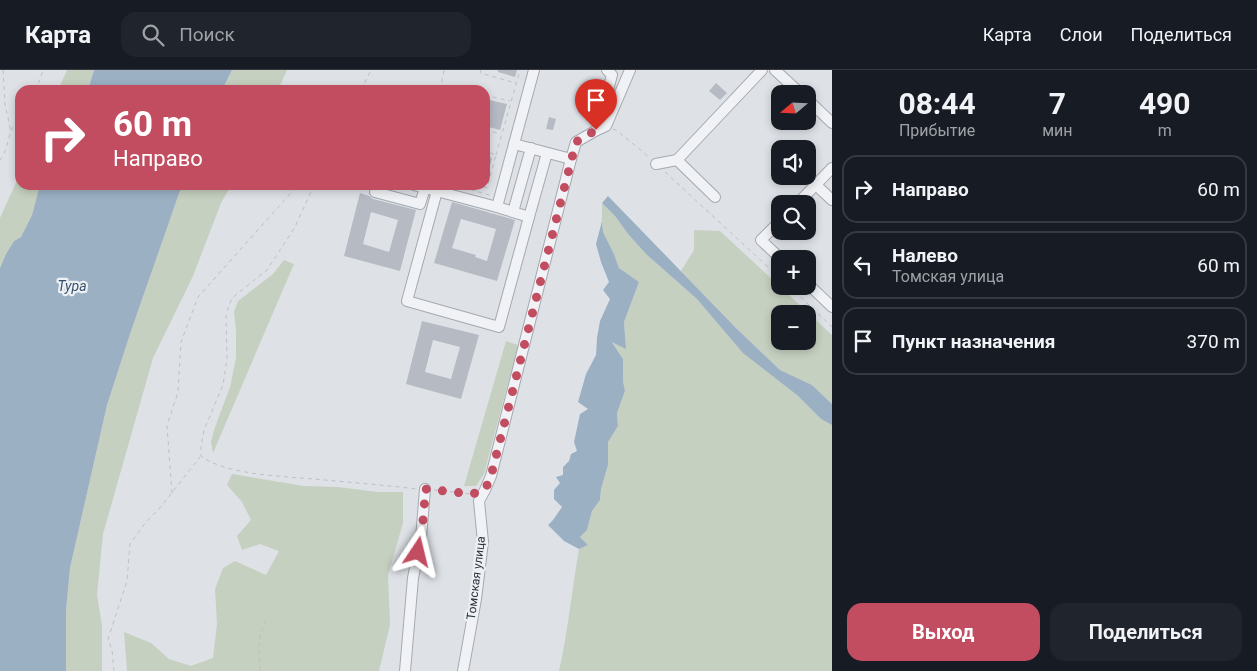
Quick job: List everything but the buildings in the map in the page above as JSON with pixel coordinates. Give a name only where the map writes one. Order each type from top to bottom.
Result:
[{"type":"street","points":[[497,207],[534,70]]},
{"type":"street","points":[[601,128],[612,75],[607,70]]},
{"type":"street","points":[[601,128],[630,70]]},
{"type":"street","points":[[656,164],[677,160],[762,70]]},
{"type":"street","points":[[775,70],[791,85]]},
{"type":"street","points":[[816,108],[832,123]]},
{"type":"street","name":"Томская улица","points":[[463,671],[476,599],[483,542],[479,501],[491,476],[576,142],[601,128]]},
{"type":"street","points":[[514,144],[571,159]]},
{"type":"street","points":[[513,212],[531,148]]},
{"type":"street","points":[[437,191],[407,301],[499,326],[547,153]]},
{"type":"street","points":[[677,160],[715,196]]},
{"type":"street","points":[[806,195],[832,168]]},
{"type":"street","points":[[816,185],[832,200]]},
{"type":"street","points":[[376,190],[375,192],[420,204],[424,190]]},
{"type":"street","points":[[433,190],[529,217]]},
{"type":"street","points":[[771,230],[761,240],[772,250]]},
{"type":"street","points":[[816,292],[832,307]]},
{"type":"street","points":[[405,671],[412,578],[421,538],[425,489]]},
{"type":"path","points":[[3,70],[6,115],[12,131]]},
{"type":"path","points":[[37,85],[43,70]]},
{"type":"path","points":[[364,85],[372,70]]},
{"type":"path","points":[[441,85],[444,70]]},
{"type":"path","points":[[481,70],[480,73],[516,83]]},
{"type":"path","points":[[490,180],[520,70]]},
{"type":"path","points":[[490,96],[511,102]]},
{"type":"path","points":[[0,160],[4,155],[15,125]]},
{"type":"path","points":[[601,128],[616,130],[656,164],[771,270]]},
{"type":"path","points":[[490,131],[502,134]]},
{"type":"path","points":[[490,153],[496,155]]},
{"type":"path","points":[[172,493],[167,426],[178,392],[181,342],[198,296],[294,190]]},
{"type":"path","points":[[114,671],[112,650],[108,639],[127,581],[130,544],[201,456],[204,430],[223,385],[228,359],[226,314],[232,298],[267,270],[295,227],[312,190]]},
{"type":"path","points":[[472,190],[489,195],[494,194]]},
{"type":"path","points":[[798,295],[832,327]]},
{"type":"path","points":[[201,456],[209,462],[225,468],[257,474],[472,494]]},
{"type":"path","points":[[260,671],[259,643],[261,631],[266,621]]},
{"type":"green space","points":[[67,70],[94,70],[90,85],[60,85]]},
{"type":"green space","points":[[232,70],[287,70],[280,85],[224,85]]},
{"type":"green space","points":[[15,185],[15,190],[39,190],[32,215],[21,237],[14,241],[6,254],[0,268],[0,218]]},
{"type":"green space","points":[[180,190],[228,190],[221,203],[193,276],[153,358],[103,534],[97,595],[102,626],[102,671],[66,671],[66,611],[70,568],[107,405]]},
{"type":"green space","points":[[602,203],[647,255],[697,299],[821,419],[832,425],[832,671],[559,671],[579,549],[588,545],[580,537],[587,530],[592,511],[600,500],[608,465],[608,442],[618,426],[617,413],[625,391],[623,359],[612,341],[626,348],[624,322],[639,282],[619,268],[603,232]]},
{"type":"green space","points":[[694,230],[720,231],[771,278],[771,295],[789,295],[800,305],[771,305],[771,350],[816,350],[816,320],[832,335],[832,404],[812,385],[780,370],[681,271],[694,250]]},
{"type":"green space","points":[[284,260],[294,264],[213,453],[211,442],[230,387],[236,358],[234,312],[238,301],[273,274]]},
{"type":"green space","points":[[506,341],[518,345],[484,474],[476,486],[464,486]]},
{"type":"green space","points":[[232,474],[304,486],[338,487],[377,492],[403,492],[403,523],[388,575],[390,625],[379,671],[127,671],[124,632],[151,643],[169,659],[191,666],[213,658],[217,624],[215,589],[223,568],[235,561],[266,575],[279,551],[260,544],[242,550],[237,536],[251,520],[242,502],[227,485]]},
{"type":"water","points":[[94,70],[232,70],[224,85],[90,85]]},
{"type":"water","name":"Тура","points":[[39,190],[180,190],[107,405],[70,568],[66,611],[66,671],[0,671],[0,268],[6,254],[14,241],[21,237],[32,215]]},
{"type":"water","points":[[608,196],[737,329],[780,370],[812,385],[832,404],[832,425],[821,419],[797,395],[743,353],[697,299],[647,255],[602,203]]},
{"type":"water","points":[[602,221],[603,232],[619,268],[639,282],[624,322],[626,349],[612,342],[623,359],[625,391],[617,413],[618,426],[608,442],[608,465],[600,500],[592,511],[587,530],[580,537],[588,545],[579,549],[564,541],[548,525],[562,507],[554,499],[554,490],[560,483],[556,477],[563,475],[563,467],[569,461],[571,454],[577,451],[574,442],[580,414],[588,409],[578,402],[586,374],[596,355],[600,321],[610,299],[603,290],[609,282],[596,244]]},
{"type":"route","points":[[418,552],[424,514],[425,489],[472,494],[485,490],[491,476],[576,142],[596,130]]}]
